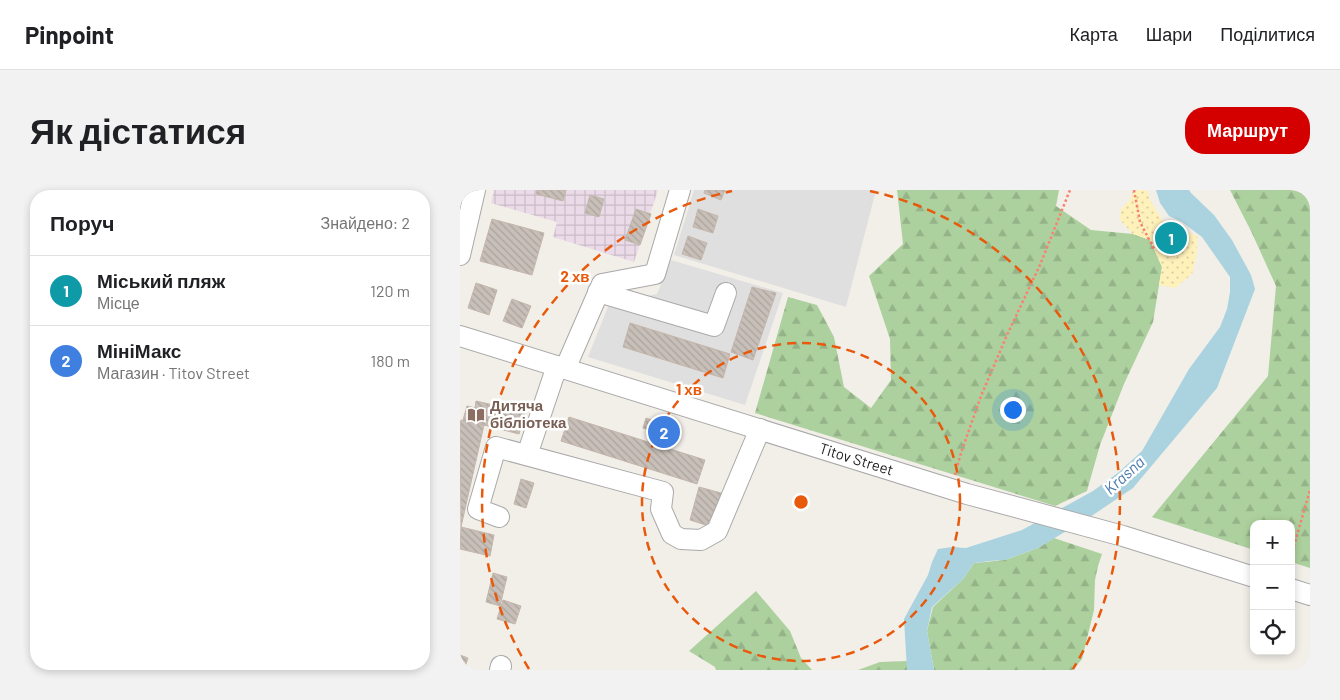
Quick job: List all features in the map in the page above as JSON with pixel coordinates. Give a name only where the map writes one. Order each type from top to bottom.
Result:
[{"type":"street","points":[[460,255],[475,190]]},
{"type":"street","points":[[527,455],[561,367],[602,284],[655,274],[680,190]]},
{"type":"street","points":[[598,292],[714,326],[726,292]]},
{"type":"street","name":"Titov Street","points":[[460,336],[959,491],[1123,536],[1250,576]]},
{"type":"street","points":[[499,517],[478,509],[496,447],[663,492],[661,509],[672,534],[681,539],[701,540],[717,531],[760,429]]},
{"type":"street","points":[[1295,590],[1310,595]]},
{"type":"path","points":[[959,491],[961,453],[981,396],[1040,265],[1070,190]]},
{"type":"path","points":[[1134,190],[1140,222],[1155,251]]},
{"type":"path","points":[[1295,542],[1310,490]]},
{"type":"shaded area","points":[[494,190],[658,190],[634,262],[553,237],[557,222],[491,203]]},
{"type":"shaded area","points":[[694,190],[876,190],[846,307],[674,255]]},
{"type":"shaded area","points":[[671,260],[783,293],[745,405],[588,357],[609,304],[657,294]]},
{"type":"green space","points":[[897,190],[1059,190],[1056,206],[1091,230],[1133,234],[1150,240],[1162,267],[1153,322],[1124,384],[1100,445],[1087,491],[1055,506],[755,413],[788,297],[817,305],[834,337],[844,387],[871,408],[891,380],[890,339],[869,276],[903,244]]},
{"type":"green space","points":[[1230,190],[1310,190],[1310,568],[1295,563],[1295,520],[1250,520],[1250,549],[1152,517],[1268,376],[1276,286]]},
{"type":"green space","points":[[1054,538],[1102,554],[1095,580],[1094,610],[1082,659],[1073,670],[934,670],[927,631],[933,607],[963,579],[974,563],[1005,560],[1038,548]]},
{"type":"green space","points":[[756,591],[790,631],[801,658],[812,670],[716,670],[715,667],[689,651]]},
{"type":"green space","points":[[907,661],[907,670],[858,670],[880,662]]},
{"type":"sand","points":[[1133,190],[1147,190],[1150,200],[1162,220],[1197,236],[1197,254],[1192,274],[1175,288],[1159,285],[1162,267],[1150,240],[1133,234],[1120,220],[1121,209],[1130,200]]},
{"type":"water","name":"Krasna","points":[[1156,190],[1189,190],[1214,215],[1232,240],[1251,275],[1255,289],[1217,388],[1133,488],[1038,548],[1005,560],[974,563],[963,579],[932,607],[927,631],[934,670],[907,670],[904,619],[928,575],[938,549],[966,548],[1022,530],[1093,491],[1119,472],[1142,451],[1189,369],[1220,327],[1227,309],[1230,277],[1202,237],[1182,222],[1169,216],[1160,203]]},
{"type":"building","points":[[537,190],[566,190],[563,201],[536,194]]},
{"type":"building","points":[[705,190],[725,190],[721,200],[704,193]]},
{"type":"building","points":[[590,195],[604,199],[599,217],[585,213]]},
{"type":"building","points":[[636,209],[651,214],[640,245],[625,240]]},
{"type":"building","points":[[698,209],[718,216],[713,233],[693,227]]},
{"type":"building","points":[[492,219],[544,233],[532,275],[480,261]]},
{"type":"building","points":[[688,236],[707,243],[701,260],[682,254]]},
{"type":"building","points":[[476,283],[497,290],[489,315],[468,308]]},
{"type":"building","points":[[752,287],[776,293],[753,360],[731,352]]},
{"type":"building","points":[[512,299],[531,306],[522,328],[503,321]]},
{"type":"building","points":[[630,323],[730,354],[723,378],[623,347]]},
{"type":"building","points":[[476,401],[489,404],[484,425],[463,420],[467,406],[475,408]]},
{"type":"building","points":[[489,404],[525,413],[519,434],[484,425]]},
{"type":"building","points":[[569,417],[705,460],[697,484],[561,441]]},
{"type":"building","points":[[646,418],[662,424],[658,433],[643,428]]},
{"type":"building","points":[[461,420],[484,425],[461,527],[460,425]]},
{"type":"building","points":[[521,479],[534,483],[526,508],[514,504]]},
{"type":"building","points":[[699,487],[721,493],[712,527],[690,520]]},
{"type":"building","points":[[461,527],[494,535],[490,556],[460,549]]},
{"type":"building","points":[[493,573],[507,577],[500,606],[486,602]]},
{"type":"building","points":[[503,600],[521,606],[515,624],[497,619]]},
{"type":"building","points":[[460,655],[468,658],[464,670],[460,670]]},
{"type":"place","name":"Міський пляж","points":[[1171,238]]},
{"type":"place","name":"Дитяча бібліотека","points":[[476,415]]},
{"type":"place","name":"МініМакс","points":[[664,432]]}]
